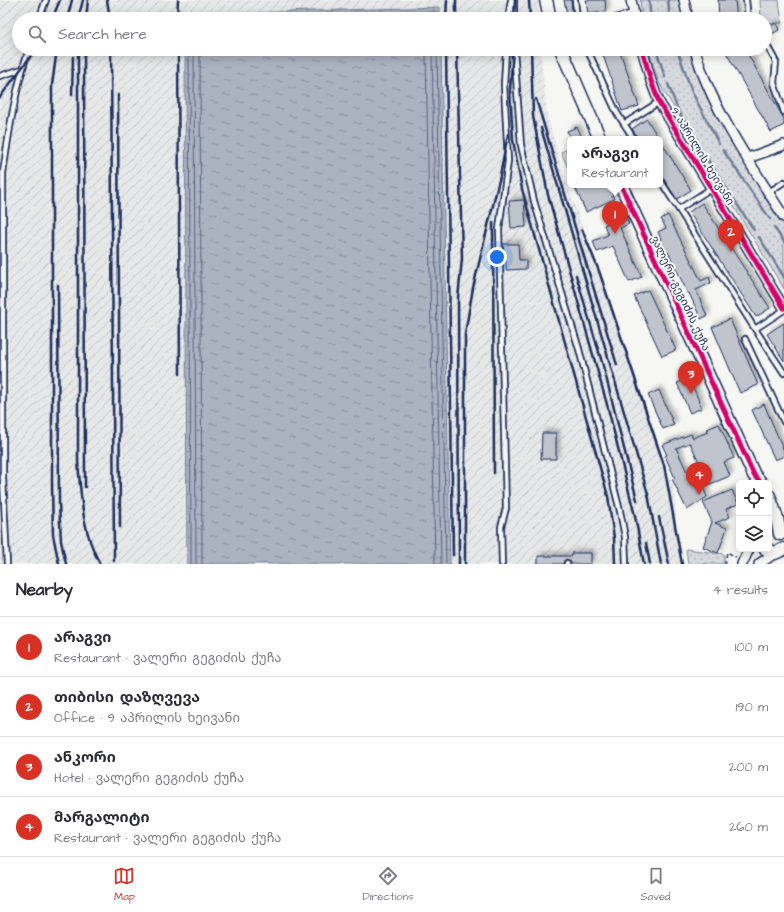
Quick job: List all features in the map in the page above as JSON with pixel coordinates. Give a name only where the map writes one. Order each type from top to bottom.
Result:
[{"type":"street","points":[[546,0],[549,12]]},
{"type":"street","points":[[631,0],[633,12]]},
{"type":"street","points":[[684,0],[687,12]]},
{"type":"street","points":[[564,56],[599,136]]},
{"type":"street","name":"9 აპრილის ხეივანი","points":[[644,56],[659,102],[710,189],[784,309]]},
{"type":"street","points":[[697,56],[698,61],[721,111],[784,217]]},
{"type":"street","points":[[748,158],[784,145]]},
{"type":"street","name":"ვალერი გეგიძის ქუჩა","points":[[622,188],[756,480]]},
{"type":"street","points":[[759,564],[779,542],[777,518],[772,504]]},
{"type":"street","points":[[743,562],[748,552]]},
{"type":"lane","points":[[42,12],[46,0]]},
{"type":"lane","points":[[510,12],[513,0]]},
{"type":"lane","points":[[513,0],[514,12]]},
{"type":"lane","points":[[575,0],[576,12]]},
{"type":"lane","points":[[746,0],[747,12]]},
{"type":"lane","points":[[772,55],[776,62],[774,83],[784,112]]},
{"type":"lane","points":[[7,564],[3,478],[3,173],[10,123],[22,69],[27,56]]},
{"type":"lane","points":[[502,564],[501,528],[506,508],[499,229],[508,162],[504,85],[506,56]]},
{"type":"lane","points":[[515,56],[521,146],[534,201],[579,349],[618,503],[625,537],[626,564]]},
{"type":"lane","points":[[590,56],[617,113],[632,136]]},
{"type":"lane","points":[[0,76],[22,69]]},
{"type":"lane","points":[[624,124],[659,102]]},
{"type":"lane","points":[[769,192],[784,182]]},
{"type":"lane","points":[[663,185],[784,373]]},
{"type":"lane","points":[[679,209],[710,189]]},
{"type":"lane","points":[[755,328],[784,309]]},
{"type":"lane","points":[[745,339],[784,422]]},
{"type":"path","points":[[726,564],[727,552],[743,562]]},
{"type":"shaded area","points":[[0,0],[538,0],[539,12],[440,12],[440,8],[294,12],[12,12],[12,56],[185,56],[187,564],[0,564]]},
{"type":"shaded area","points":[[640,0],[680,0],[681,12],[641,12]]},
{"type":"shaded area","points":[[760,0],[779,0],[782,23],[772,24],[772,12],[761,12]]},
{"type":"shaded area","points":[[441,56],[541,56],[547,115],[567,183],[567,188],[569,188],[673,486],[680,564],[450,564]]},
{"type":"shaded area","points":[[650,56],[692,56],[784,225],[784,289],[659,83]]},
{"type":"shaded area","points":[[567,149],[567,166],[561,152]]},
{"type":"shaded area","points":[[686,549],[724,554],[724,564],[688,564]]},
{"type":"water","points":[[440,7],[440,12],[281,12]]},
{"type":"water","points":[[185,56],[441,56],[450,564],[187,564]]},
{"type":"building","points":[[564,0],[571,0],[572,12],[567,12]]},
{"type":"building","points":[[586,0],[605,0],[606,12],[588,12]]},
{"type":"building","points":[[718,0],[735,0],[736,12],[719,12]]},
{"type":"building","points":[[776,23],[779,30],[772,34],[772,25]]},
{"type":"building","points":[[603,56],[621,56],[639,106],[622,111]]},
{"type":"building","points":[[728,56],[749,56],[784,119],[784,125],[771,132]]},
{"type":"building","points":[[647,119],[657,136],[637,136],[632,129]]},
{"type":"building","points":[[577,127],[582,136],[570,136],[567,131]]},
{"type":"building","points":[[663,145],[691,190],[677,199],[663,178]]},
{"type":"building","points":[[575,188],[609,188],[614,199],[586,212]]},
{"type":"building","points":[[524,200],[526,227],[511,228],[509,201]]},
{"type":"building","points":[[702,203],[770,308],[756,317],[689,212]]},
{"type":"building","points":[[623,209],[629,224],[620,228],[642,277],[629,282],[613,246],[597,252],[593,241],[608,235],[604,225],[611,221],[609,215]]},
{"type":"building","points":[[668,215],[701,281],[709,277],[711,283],[696,290],[707,316],[701,319],[660,239],[658,232],[666,228],[661,219]]},
{"type":"building","points":[[503,244],[518,244],[519,260],[526,260],[526,269],[506,270]]},
{"type":"building","points":[[648,290],[676,350],[662,356],[634,296]]},
{"type":"building","points":[[730,319],[758,385],[740,393],[712,327]]},
{"type":"building","points":[[784,323],[784,361],[767,334]]},
{"type":"building","points":[[689,378],[702,408],[690,413],[677,383]]},
{"type":"building","points":[[659,390],[674,425],[663,429],[648,395]]},
{"type":"building","points":[[764,404],[784,451],[784,456],[775,460],[752,410]]},
{"type":"building","points":[[719,424],[734,458],[724,462],[730,476],[703,487],[707,497],[687,510],[672,479],[675,478],[665,456],[667,455],[662,445],[691,434],[693,438],[708,432],[707,429]],"holes":[[[690,443],[701,466],[687,472],[676,448]]]},
{"type":"building","points":[[542,433],[556,433],[556,459],[541,459]]},
{"type":"building","points":[[732,490],[736,499],[736,505],[726,509],[730,517],[715,523],[727,528],[718,553],[703,547],[712,522],[703,502]]},
{"type":"building","points":[[572,553],[591,553],[591,564],[571,564],[567,559],[563,564],[538,564],[538,556],[572,556]]},
{"type":"waterway","points":[[668,0],[669,12]]},
{"type":"waterway","points":[[649,1],[650,12]]},
{"type":"waterway","points":[[658,56],[665,77]]},
{"type":"waterway","points":[[679,56],[692,92],[719,144]]},
{"type":"waterway","points":[[668,84],[678,110],[703,153]]},
{"type":"waterway","points":[[723,150],[770,219]]},
{"type":"waterway","points":[[708,160],[754,230]]},
{"type":"waterway","points":[[774,227],[784,242]]},
{"type":"waterway","points":[[759,237],[784,277]]},
{"type":"railway","points":[[55,12],[60,0]]},
{"type":"railway","points":[[69,12],[72,0]]},
{"type":"railway","points":[[80,12],[83,0]]},
{"type":"railway","points":[[87,12],[88,0]]},
{"type":"railway","points":[[107,0],[109,12]]},
{"type":"railway","points":[[177,12],[178,0]]},
{"type":"railway","points":[[446,12],[447,0]]},
{"type":"railway","points":[[456,0],[456,12]]},
{"type":"railway","points":[[514,12],[515,0]]},
{"type":"railway","points":[[529,0],[530,12]]},
{"type":"railway","points":[[0,97],[31,56]]},
{"type":"railway","points":[[56,56],[52,85],[52,485],[53,535],[59,564]]},
{"type":"railway","points":[[78,56],[78,461],[83,514],[89,539],[100,564]]},
{"type":"railway","points":[[84,56],[85,487]]},
{"type":"railway","points":[[111,56],[114,561]]},
{"type":"railway","points":[[178,56],[180,374]]},
{"type":"railway","points":[[446,56],[453,555]]},
{"type":"railway","points":[[457,56],[462,259],[458,298],[459,564]]},
{"type":"railway","points":[[512,56],[510,90],[513,140],[522,189],[608,496],[614,538],[615,564]]},
{"type":"railway","points":[[531,56],[533,116],[548,195],[608,408],[635,516],[644,564]]},
{"type":"railway","points":[[72,95],[73,57]]},
{"type":"railway","points":[[118,95],[120,527]]},
{"type":"railway","points":[[536,99],[617,365]]},
{"type":"railway","points":[[541,128],[648,494],[661,564]]},
{"type":"railway","points":[[499,181],[508,134]]},
{"type":"railway","points":[[465,564],[465,334],[473,288],[500,176]]},
{"type":"railway","points":[[493,222],[494,473]]},
{"type":"railway","points":[[582,229],[599,271],[664,465],[682,564]]},
{"type":"railway","points":[[576,275],[604,369],[637,500]]},
{"type":"railway","points":[[58,285],[59,503],[61,541],[66,564]]},
{"type":"railway","points":[[659,517],[669,564]]},
{"type":"railway","points":[[646,543],[650,564]]},
{"type":"cycle path","points":[[644,56],[659,102],[784,308]]},
{"type":"cycle path","points":[[622,188],[754,475],[758,480]]},
{"type":"place","name":"არაგვი","points":[[615,234]]},
{"type":"place","name":"თიბისი დაზღვევა","points":[[731,252]]},
{"type":"place","name":"ანკორი","points":[[691,394]]},
{"type":"place","name":"მარგალიტი","points":[[699,495]]}]
